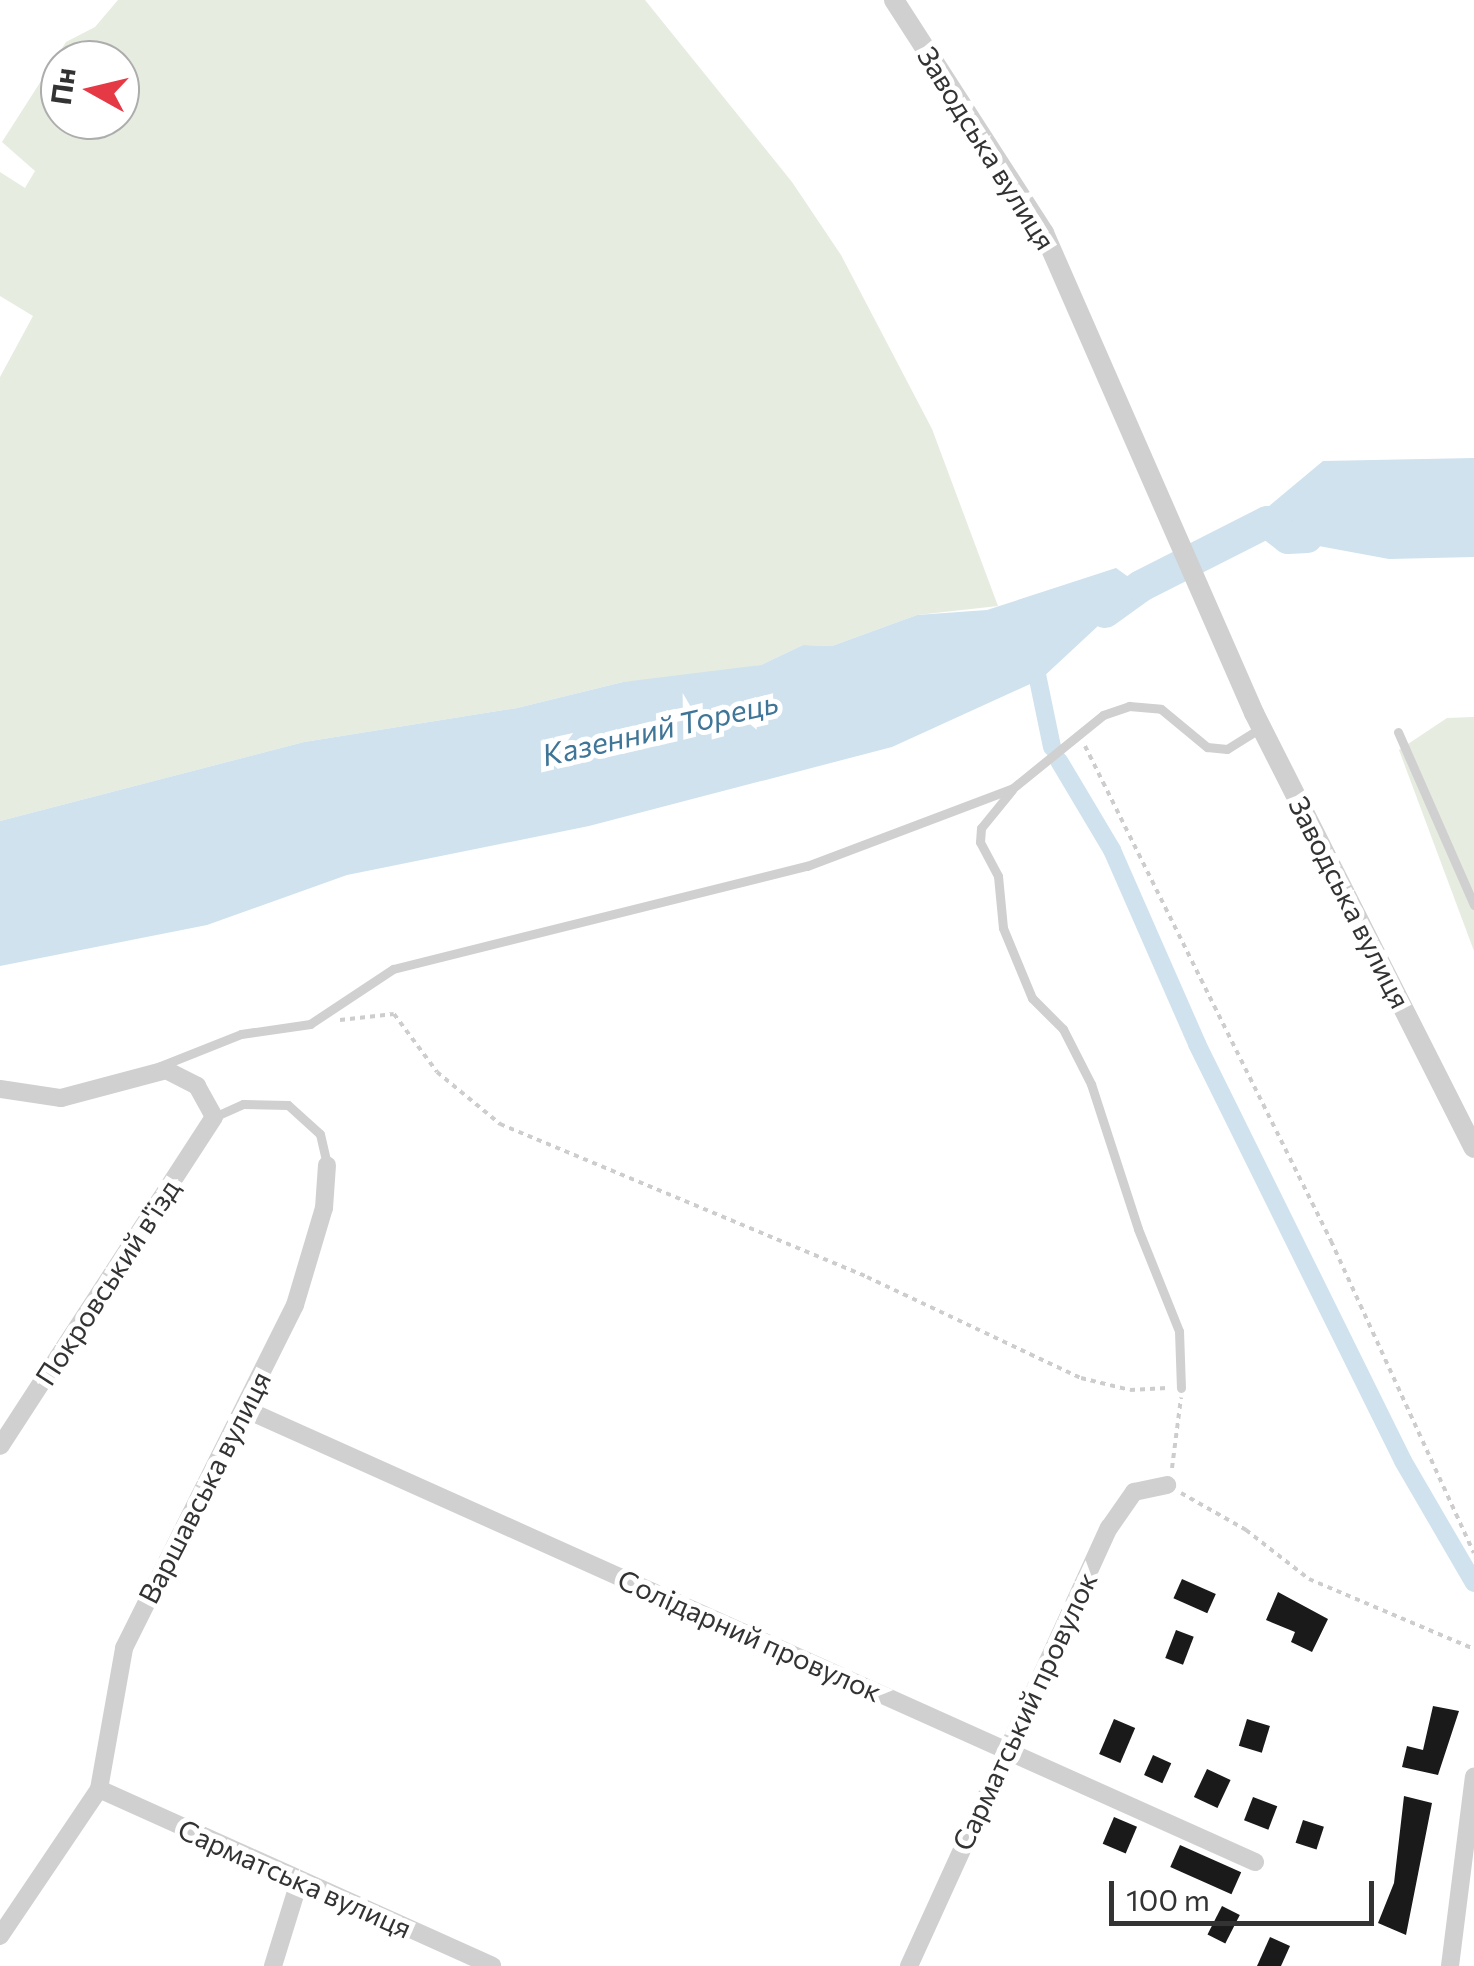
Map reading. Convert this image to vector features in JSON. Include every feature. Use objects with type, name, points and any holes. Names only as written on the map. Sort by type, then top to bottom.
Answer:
[{"type":"street","name":"Заводська вулиця","points":[[894,0],[1044,233],[1262,728],[1474,1148]]},
{"type":"street","points":[[0,1089],[61,1098],[150,1070],[189,1080],[214,1117]]},
{"type":"street","name":"Покровський в'їзд","points":[[0,1446],[214,1117]]},
{"type":"street","name":"Варшавська вулиця","points":[[0,1936],[99,1788],[124,1648],[245,1409],[314,1252],[326,1165]]},
{"type":"street","name":"Солідарний провулок","points":[[245,1409],[1255,1862]]},
{"type":"street","name":"Сарматський провулок","points":[[909,1966],[1108,1528],[1134,1492],[1167,1485]]},
{"type":"street","points":[[1450,1966],[1474,1777]]},
{"type":"street","name":"Сарматська вулиця","points":[[99,1788],[299,1882],[492,1966]]},
{"type":"street","points":[[273,1966],[299,1882]]},
{"type":"lane","points":[[1181,1388],[1180,1331],[1138,1229],[1091,1084],[1063,1030],[1032,998],[1003,928],[998,876],[980,842],[981,828],[1014,788],[1103,715],[1129,706],[1161,709],[1206,747],[1227,749],[1262,728]]},
{"type":"lane","points":[[1398,732],[1474,905]]},
{"type":"lane","points":[[150,1070],[240,1034],[310,1024],[393,969],[807,866],[1014,788]]},
{"type":"lane","name":"Варшавська вулиця","points":[[214,1117],[243,1104],[288,1105],[320,1134],[326,1165]]},
{"type":"path","points":[[1080,736],[1331,1241],[1474,1552]]},
{"type":"path","points":[[310,1024],[394,1014],[437,1072],[500,1124],[867,1277],[1081,1378],[1130,1390],[1181,1388],[1180,1429],[1167,1485],[1246,1530],[1310,1578],[1474,1649]]},
{"type":"shaded area","points":[[118,0],[645,0],[792,182],[841,255],[932,429],[998,606],[917,615],[832,646],[803,645],[761,665],[695,677],[623,682],[517,708],[304,742],[0,821],[0,377],[33,316],[0,296],[0,172],[25,188],[35,171],[2,142],[40,83],[40,140],[140,140],[140,40],[70,40],[95,27]]},
{"type":"shaded area","points":[[1474,717],[1474,951],[1399,750],[1447,718]]},
{"type":"water","points":[[1474,458],[1474,557],[1389,559],[1265,536],[1268,507],[1323,461]]},
{"type":"water","points":[[1116,568],[1141,586],[1041,679],[892,747],[589,826],[347,875],[207,925],[0,966],[0,821],[304,742],[517,708],[623,682],[761,665],[803,645],[832,646],[917,615],[987,610]]},
{"type":"building","points":[[1182,1579],[1216,1594],[1207,1613],[1173,1598]]},
{"type":"building","points":[[1278,1592],[1328,1619],[1312,1652],[1291,1642],[1295,1632],[1266,1620]]},
{"type":"building","points":[[1176,1630],[1194,1637],[1183,1665],[1165,1658]]},
{"type":"building","points":[[1433,1706],[1459,1711],[1438,1775],[1402,1767],[1407,1746],[1423,1750]]},
{"type":"building","points":[[1114,1719],[1135,1728],[1120,1763],[1099,1754]]},
{"type":"building","points":[[1247,1719],[1270,1726],[1262,1753],[1239,1746]]},
{"type":"building","points":[[1153,1755],[1171,1763],[1162,1783],[1144,1775]]},
{"type":"building","points":[[1207,1769],[1231,1780],[1217,1808],[1194,1797]]},
{"type":"building","points":[[1404,1796],[1432,1803],[1406,1935],[1378,1923],[1394,1883]]},
{"type":"building","points":[[1253,1797],[1277,1806],[1268,1830],[1244,1820]]},
{"type":"building","points":[[1114,1817],[1137,1827],[1126,1853],[1103,1844]]},
{"type":"building","points":[[1303,1820],[1324,1827],[1317,1850],[1296,1843]]},
{"type":"building","points":[[1180,1845],[1241,1872],[1231,1894],[1170,1867]]},
{"type":"building","points":[[1222,1906],[1240,1915],[1225,1944],[1207,1935]]},
{"type":"building","points":[[1270,1937],[1290,1946],[1281,1966],[1257,1966]]},
{"type":"waterway","name":"Казенний Торець","points":[[1105,612],[1141,586],[1267,522],[1288,538],[1307,537]]},
{"type":"waterway","points":[[1034,660],[1052,747]]},
{"type":"waterway","points":[[1059,761],[1112,850],[1197,1044],[1403,1461],[1474,1583]]}]
